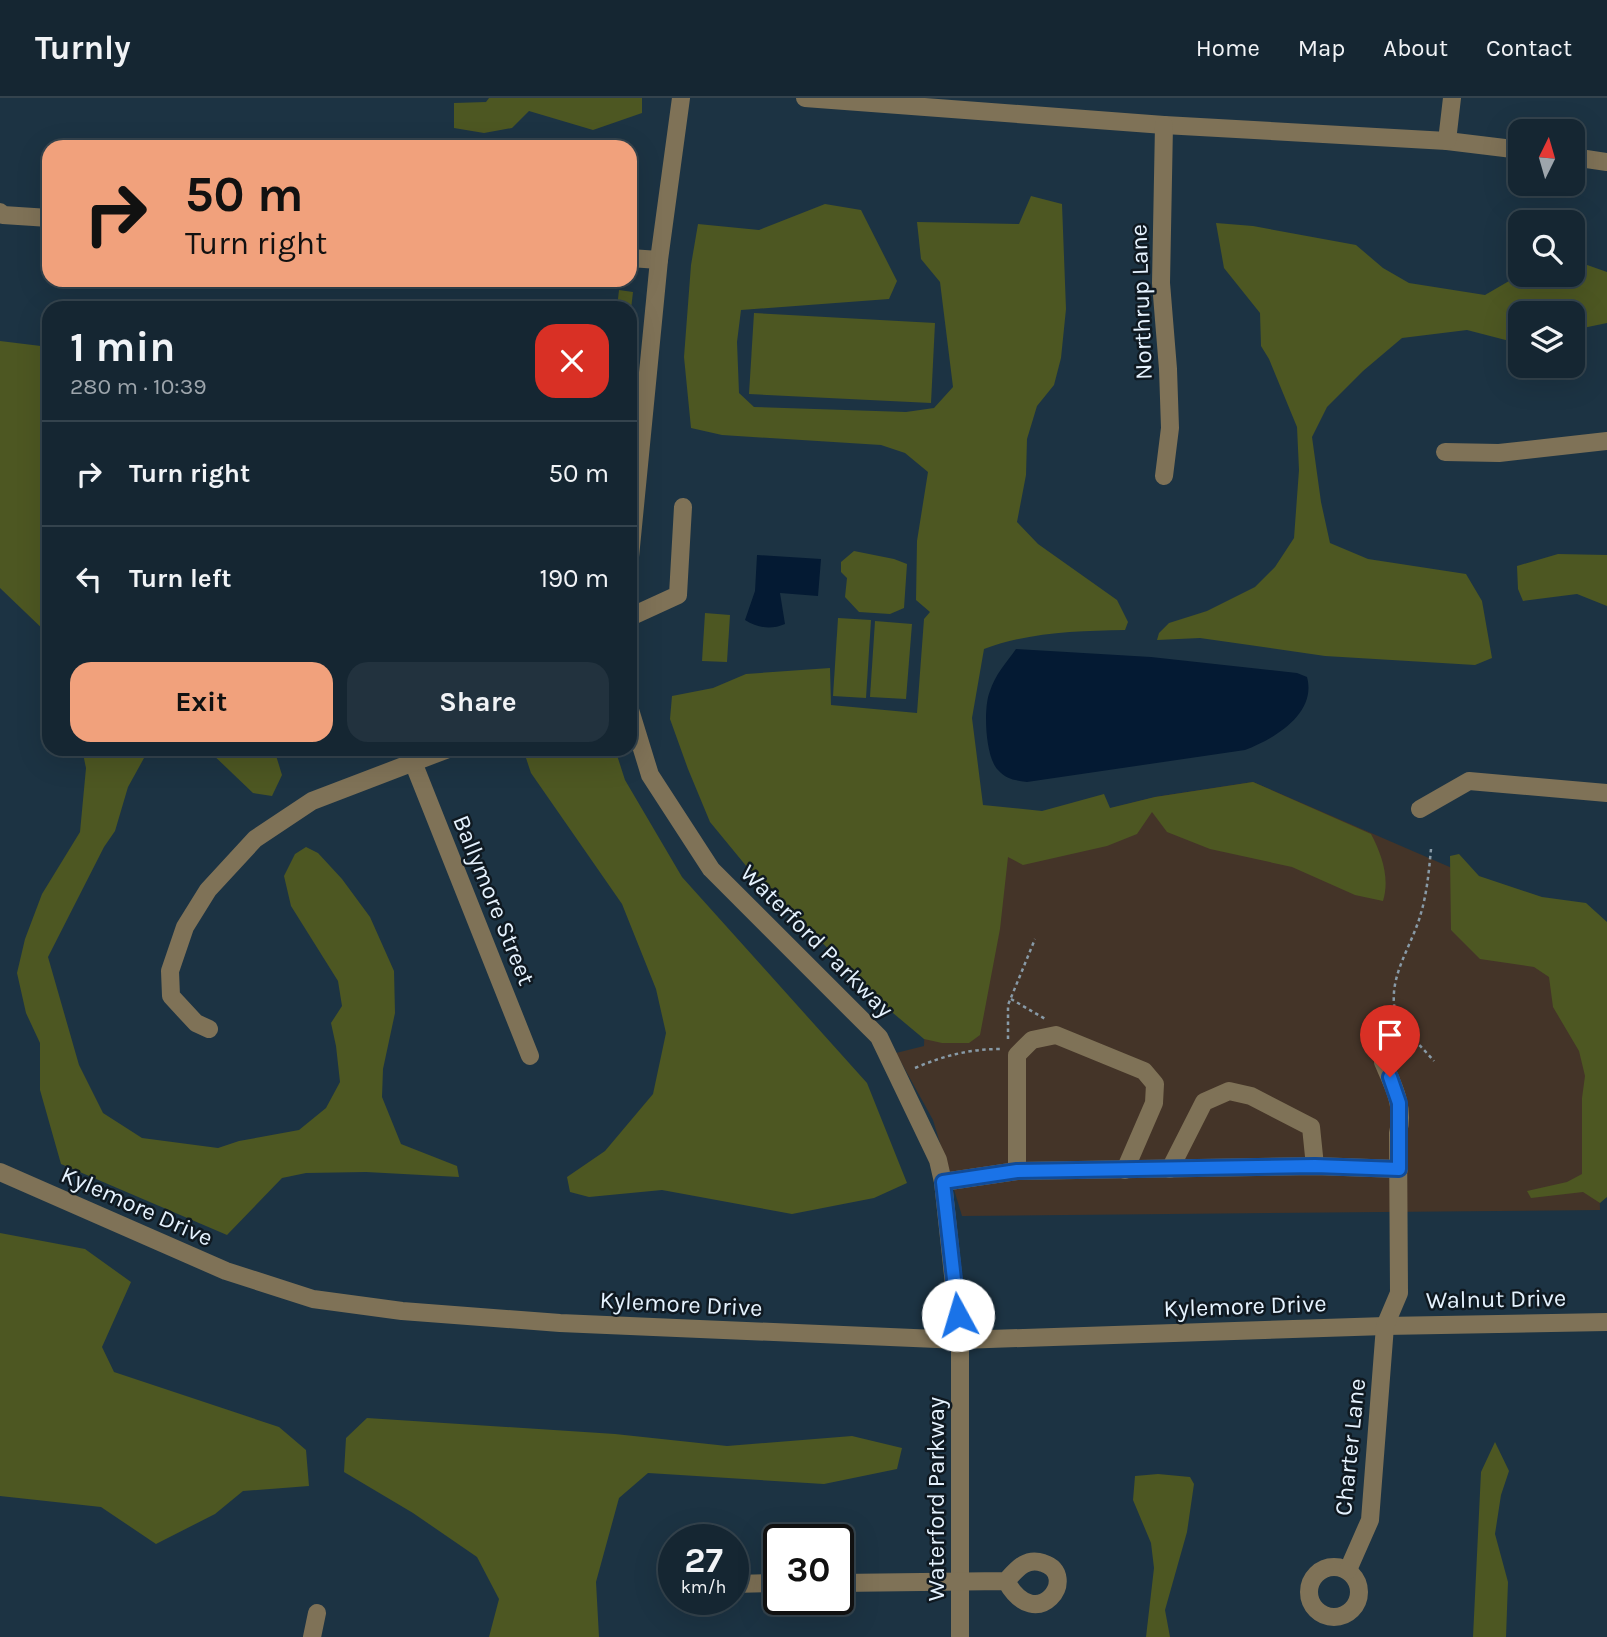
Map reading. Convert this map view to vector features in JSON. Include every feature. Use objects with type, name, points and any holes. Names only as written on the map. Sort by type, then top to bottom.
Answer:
[{"type":"street","points":[[637,485],[659,260],[681,98]]},
{"type":"street","points":[[804,98],[1164,125],[1447,142],[1508,149]]},
{"type":"street","points":[[1447,142],[1452,98]]},
{"type":"street","name":"Northrup Lane","points":[[1164,125],[1161,283],[1170,428],[1164,476]]},
{"type":"street","points":[[1586,159],[1607,162]]},
{"type":"street","points":[[0,212],[3,215],[42,218]]},
{"type":"street","points":[[637,258],[659,260]]},
{"type":"street","points":[[1445,452],[1499,453],[1607,441]]},
{"type":"street","points":[[637,614],[678,595],[683,507]]},
{"type":"street","name":"Waterford Parkway","points":[[637,733],[650,775],[712,869],[878,1037],[939,1160],[961,1340],[960,1637]]},
{"type":"street","points":[[209,1029],[196,1023],[171,996],[170,971],[185,927],[208,890],[256,839],[312,802],[429,756]]},
{"type":"street","name":"Ballymore Street","points":[[413,762],[530,1056]]},
{"type":"street","points":[[1420,809],[1469,781],[1607,793]]},
{"type":"street","points":[[1017,1171],[1017,1055],[1032,1040],[1056,1035],[1144,1071],[1155,1084],[1154,1103],[1125,1170]]},
{"type":"street","name":"Charter Lane","points":[[1348,1570],[1370,1520],[1385,1326],[1399,1293],[1399,1103],[1383,1062]]},
{"type":"street","points":[[1170,1169],[1204,1102],[1229,1091],[1251,1096],[1311,1126],[1315,1166]]},
{"type":"street","points":[[943,1182],[1017,1171],[1315,1166],[1399,1169]]},
{"type":"street","name":"Kylemore Drive","points":[[0,1172],[226,1271],[313,1299],[402,1311],[560,1323],[961,1340],[1385,1326]]},
{"type":"street","name":"Walnut Drive","points":[[1385,1326],[1607,1322]]},
{"type":"street","points":[[854,1583],[1006,1581]]},
{"type":"street","points":[[312,1637],[317,1613]]},
{"type":"path","points":[[1431,849],[1422,911],[1413,940],[1401,962],[1394,991],[1396,1018],[1434,1061]]},
{"type":"path","points":[[915,1068],[942,1056],[978,1049],[1007,1049],[1009,1005],[1035,939]]},
{"type":"path","points":[[1011,999],[1049,1021]]},
{"type":"shaded area","points":[[1253,782],[1452,868],[1451,930],[1570,972],[1602,1051],[1600,1210],[962,1216],[933,1120],[896,1053],[924,1046],[929,855],[1155,797]]},
{"type":"green space","points":[[489,98],[642,98],[642,113],[593,130],[529,111],[512,128],[484,133],[454,128],[454,103],[486,102]]},
{"type":"green space","points":[[1031,196],[1062,204],[1066,309],[1061,358],[1054,385],[1037,406],[1027,439],[1026,475],[1017,522],[1038,544],[1117,600],[1128,622],[1125,630],[1036,636],[984,649],[972,718],[983,805],[1042,811],[1104,794],[1110,808],[1155,797],[1253,782],[1371,834],[1384,867],[1386,884],[1383,901],[1355,895],[1292,867],[1210,849],[1167,832],[1152,812],[1137,834],[1107,846],[1023,865],[1008,857],[1000,929],[980,1035],[969,1043],[942,1043],[924,1039],[887,1008],[747,867],[710,822],[670,719],[672,696],[713,688],[746,674],[830,668],[831,705],[917,713],[924,619],[930,612],[916,600],[917,541],[928,472],[905,453],[881,445],[722,435],[691,428],[684,357],[691,265],[698,224],[759,230],[825,204],[861,210],[897,281],[889,299],[741,310],[737,342],[739,393],[754,407],[906,412],[934,408],[953,387],[940,282],[921,259],[917,222],[1019,224]]},
{"type":"green space","points":[[1216,223],[1253,226],[1356,245],[1383,268],[1409,283],[1485,295],[1508,282],[1508,287],[1585,287],[1585,264],[1607,272],[1607,323],[1585,328],[1585,301],[1508,301],[1508,341],[1467,330],[1402,338],[1363,371],[1327,407],[1312,437],[1330,543],[1368,559],[1466,574],[1482,601],[1492,658],[1475,665],[1325,656],[1200,638],[1157,640],[1159,633],[1169,623],[1207,611],[1255,587],[1275,567],[1294,538],[1299,470],[1297,427],[1261,346],[1260,313],[1224,268]]},
{"type":"green space","points":[[619,290],[633,292],[632,301],[618,301]]},
{"type":"green space","points":[[754,313],[935,323],[931,403],[749,394]]},
{"type":"green space","points":[[0,341],[42,346],[42,628],[0,588]]},
{"type":"green space","points":[[854,551],[907,564],[904,608],[890,614],[859,612],[845,597],[847,578],[841,572],[841,562]]},
{"type":"green space","points":[[1558,554],[1607,555],[1607,606],[1577,594],[1523,601],[1518,589],[1517,566]]},
{"type":"green space","points":[[705,613],[730,615],[727,662],[702,661]]},
{"type":"green space","points":[[838,618],[871,620],[866,698],[833,696]]},
{"type":"green space","points":[[875,621],[912,624],[906,699],[870,697]]},
{"type":"green space","points":[[83,756],[145,756],[128,787],[115,831],[104,847],[48,957],[79,1065],[103,1113],[142,1138],[218,1148],[239,1141],[299,1130],[326,1108],[340,1082],[331,1023],[342,1006],[338,981],[291,906],[284,876],[295,854],[306,847],[318,853],[342,879],[370,917],[394,971],[395,1013],[383,1069],[382,1097],[401,1144],[457,1166],[459,1177],[366,1172],[306,1173],[282,1178],[227,1235],[61,1164],[40,1090],[40,1043],[26,1013],[17,973],[25,939],[42,894],[80,832],[86,768]]},
{"type":"green space","points":[[214,756],[276,756],[282,775],[272,796],[253,793]]},
{"type":"green space","points":[[525,756],[617,756],[625,780],[682,877],[867,1083],[907,1183],[874,1198],[792,1214],[662,1190],[589,1197],[570,1192],[567,1177],[605,1151],[653,1094],[666,1033],[656,989],[622,904],[531,773]]},
{"type":"green space","points":[[1459,854],[1479,876],[1542,897],[1586,903],[1607,922],[1607,1197],[1600,1203],[1583,1192],[1531,1198],[1527,1191],[1567,1182],[1582,1174],[1582,1098],[1585,1076],[1579,1051],[1553,1007],[1549,977],[1534,967],[1480,959],[1451,930],[1450,856]]},
{"type":"green space","points":[[0,1233],[85,1249],[131,1282],[102,1347],[114,1372],[279,1427],[306,1450],[309,1486],[243,1491],[215,1514],[156,1544],[101,1507],[0,1496]]},
{"type":"green space","points":[[367,1418],[615,1434],[727,1446],[852,1436],[902,1448],[897,1469],[824,1484],[648,1473],[619,1498],[596,1582],[599,1637],[489,1637],[499,1599],[477,1557],[413,1513],[344,1472],[346,1438]]},
{"type":"green space","points":[[1495,1442],[1509,1471],[1501,1495],[1495,1534],[1508,1582],[1506,1637],[1473,1637],[1481,1472]]},
{"type":"green space","points":[[1158,1474],[1190,1477],[1194,1484],[1187,1532],[1165,1610],[1170,1637],[1146,1637],[1154,1568],[1151,1543],[1133,1500],[1135,1476]]},
{"type":"water","points":[[757,555],[821,559],[818,596],[780,593],[785,624],[765,627],[745,620],[755,591]]},
{"type":"water","points":[[1016,649],[1151,657],[1297,673],[1307,677],[1308,690],[1306,702],[1291,723],[1280,732],[1245,750],[1027,782],[1008,778],[998,770],[990,754],[986,732],[986,708],[992,685]]},
{"type":"route","points":[[958,1315],[943,1182],[1017,1171],[1315,1166],[1399,1169],[1398,1132],[1401,1122],[1399,1103],[1390,1077]]}]
